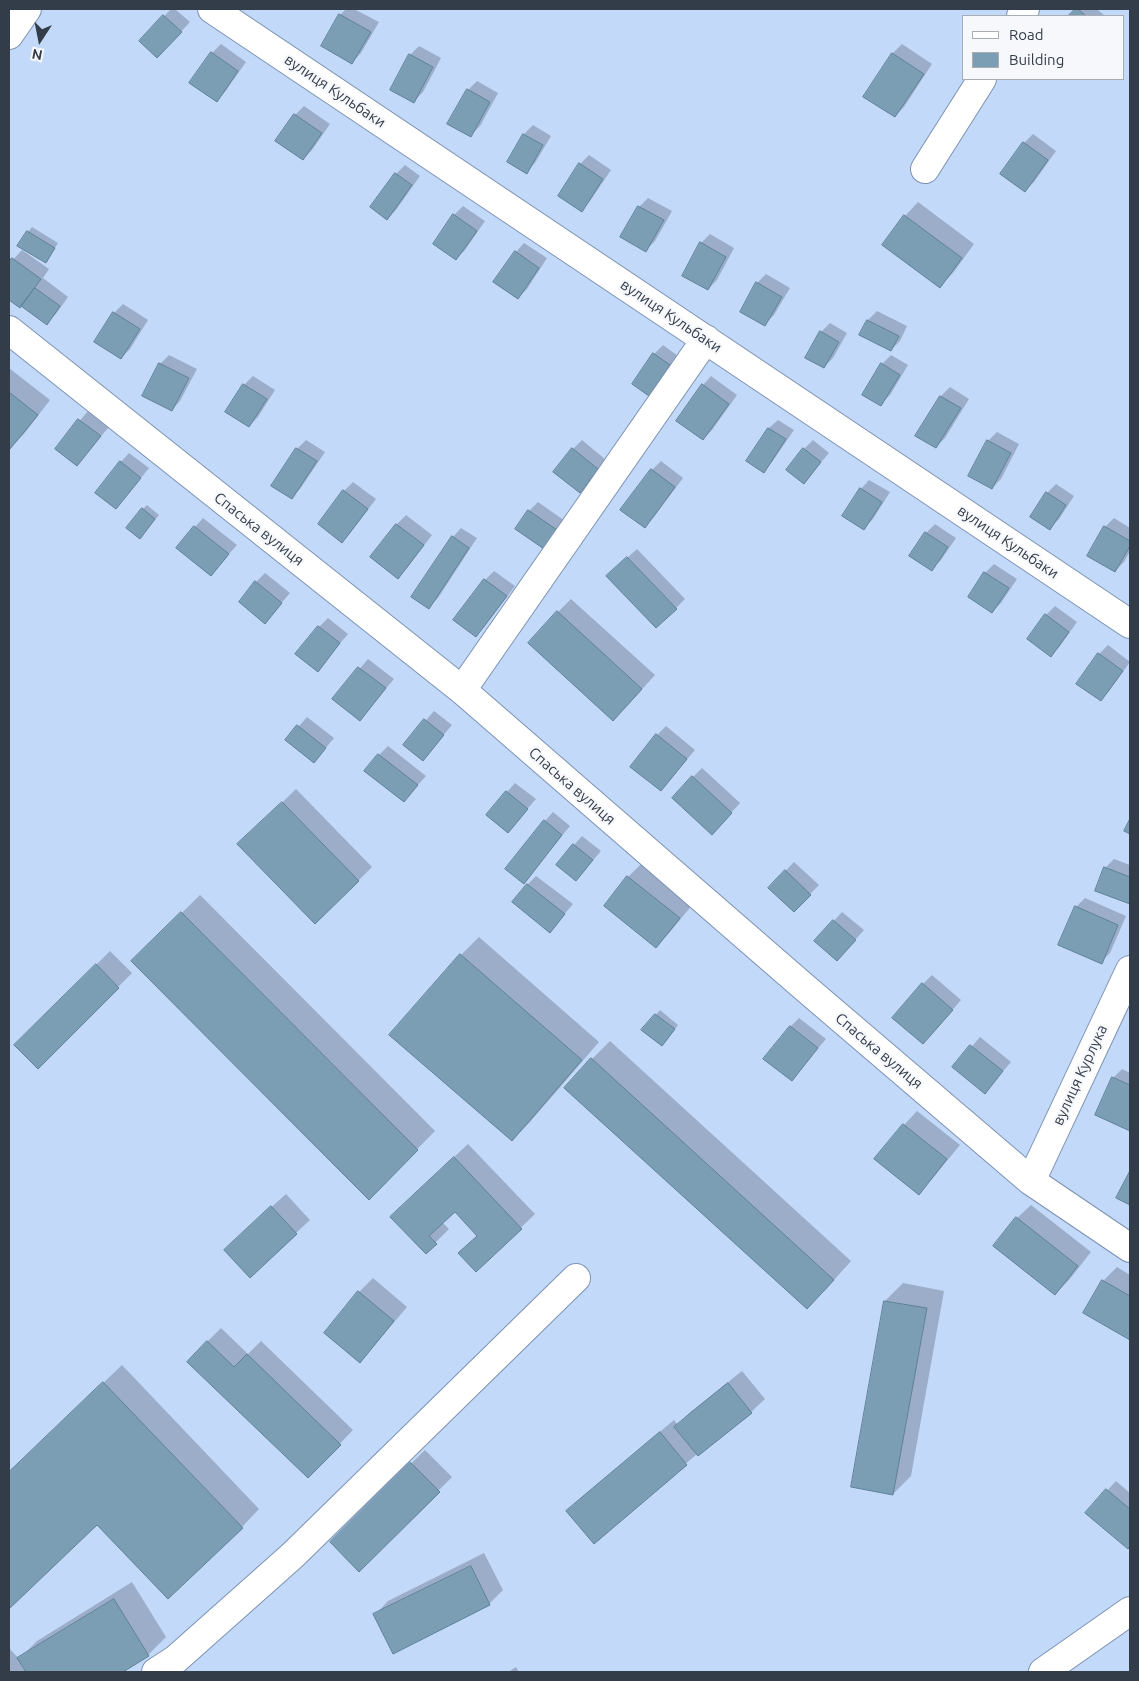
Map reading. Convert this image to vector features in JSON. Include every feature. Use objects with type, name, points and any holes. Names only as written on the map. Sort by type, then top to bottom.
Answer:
[{"type":"street","points":[[9,35],[27,9]]},
{"type":"street","name":"вулиця Кульбаки","points":[[212,9],[1130,624]]},
{"type":"street","points":[[925,169],[981,80]]},
{"type":"street","name":"Спаська вулиця","points":[[9,330],[462,690],[811,994],[1031,1181],[1130,1248]]},
{"type":"street","points":[[462,690],[706,339]]},
{"type":"street","name":"вулиця Курлука","points":[[1031,1181],[1130,970]]},
{"type":"street","points":[[156,1672],[176,1659],[293,1555],[576,1278]]},
{"type":"street","points":[[1043,1672],[1130,1611]]},
{"type":"building","points":[[1075,9],[1078,9],[1085,15],[1069,15]]},
{"type":"building","points":[[339,14],[371,32],[352,64],[321,46]]},
{"type":"building","points":[[163,15],[182,32],[157,58],[139,41]]},
{"type":"building","points":[[211,52],[238,71],[217,102],[189,83]]},
{"type":"building","points":[[892,53],[924,74],[895,117],[863,97]]},
{"type":"building","points":[[409,54],[433,67],[414,103],[390,90]]},
{"type":"building","points":[[467,89],[490,102],[471,137],[447,124]]},
{"type":"building","points":[[294,114],[322,133],[303,160],[275,141]]},
{"type":"building","points":[[523,134],[543,145],[527,174],[507,162]]},
{"type":"building","points":[[1023,142],[1048,160],[1025,192],[1000,174]]},
{"type":"building","points":[[579,163],[603,179],[582,212],[558,196]]},
{"type":"building","points":[[395,173],[412,185],[387,220],[370,207]]},
{"type":"building","points":[[638,206],[664,220],[646,252],[620,237]]},
{"type":"building","points":[[453,214],[477,231],[456,260],[433,244]]},
{"type":"building","points":[[904,215],[962,258],[940,288],[882,245]]},
{"type":"building","points":[[27,231],[55,248],[46,263],[17,246]]},
{"type":"building","points":[[700,242],[726,257],[708,290],[682,276]]},
{"type":"building","points":[[515,251],[539,268],[518,299],[493,282]]},
{"type":"building","points":[[12,258],[41,279],[20,308],[9,300],[9,262]]},
{"type":"building","points":[[756,282],[782,297],[765,326],[740,312]]},
{"type":"building","points":[[35,288],[60,306],[47,325],[21,306]]},
{"type":"building","points":[[113,312],[140,329],[121,359],[94,342]]},
{"type":"building","points":[[867,320],[899,336],[891,351],[859,335]]},
{"type":"building","points":[[820,331],[839,342],[824,368],[805,358]]},
{"type":"building","points":[[653,353],[670,365],[649,396],[632,384]]},
{"type":"building","points":[[159,363],[189,378],[172,411],[142,396]]},
{"type":"building","points":[[881,363],[900,375],[881,406],[862,395]]},
{"type":"building","points":[[243,384],[267,399],[249,427],[225,412]]},
{"type":"building","points":[[702,384],[729,404],[703,440],[676,421]]},
{"type":"building","points":[[9,392],[38,415],[10,449],[9,448]]},
{"type":"building","points":[[940,396],[961,408],[936,448],[915,436]]},
{"type":"building","points":[[78,419],[101,436],[77,466],[55,449]]},
{"type":"building","points":[[768,428],[786,439],[764,473],[746,461]]},
{"type":"building","points":[[987,440],[1011,453],[992,489],[968,476]]},
{"type":"building","points":[[296,448],[317,461],[292,499],[271,486]]},
{"type":"building","points":[[572,448],[598,469],[580,493],[553,472]]},
{"type":"building","points":[[803,448],[821,462],[804,484],[786,470]]},
{"type":"building","points":[[120,461],[141,478],[116,509],[95,493]]},
{"type":"building","points":[[651,469],[675,487],[645,528],[620,510]]},
{"type":"building","points":[[860,488],[882,502],[864,530],[842,516]]},
{"type":"building","points":[[343,490],[368,509],[342,543],[318,524]]},
{"type":"building","points":[[1046,492],[1066,505],[1050,530],[1030,517]]},
{"type":"building","points":[[142,508],[155,519],[140,539],[126,528]]},
{"type":"building","points":[[528,510],[557,530],[544,549],[515,529]]},
{"type":"building","points":[[396,524],[424,545],[398,579],[370,557]]},
{"type":"building","points":[[194,526],[229,554],[211,576],[176,548]]},
{"type":"building","points":[[1104,526],[1130,541],[1130,546],[1115,572],[1087,556]]},
{"type":"building","points":[[925,532],[948,547],[932,571],[909,556]]},
{"type":"building","points":[[452,536],[469,548],[429,609],[411,597]]},
{"type":"building","points":[[627,557],[677,609],[656,628],[606,576]]},
{"type":"building","points":[[984,572],[1009,588],[992,613],[968,597]]},
{"type":"building","points":[[484,579],[507,596],[476,637],[453,620]]},
{"type":"building","points":[[255,581],[282,603],[265,624],[239,602]]},
{"type":"building","points":[[557,611],[642,689],[613,721],[528,643]]},
{"type":"building","points":[[1045,614],[1069,632],[1051,657],[1027,639]]},
{"type":"building","points":[[318,626],[340,643],[318,672],[295,654]]},
{"type":"building","points":[[1098,653],[1123,671],[1101,701],[1076,684]]},
{"type":"building","points":[[358,667],[386,688],[360,721],[332,699]]},
{"type":"building","points":[[424,719],[444,735],[423,761],[403,745]]},
{"type":"building","points":[[297,725],[326,748],[314,763],[285,740]]},
{"type":"building","points":[[656,734],[687,759],[661,791],[630,767]]},
{"type":"building","points":[[378,754],[418,785],[404,802],[364,771]]},
{"type":"building","points":[[692,776],[732,813],[712,835],[672,798]]},
{"type":"building","points":[[506,791],[528,809],[508,833],[486,815]]},
{"type":"building","points":[[282,802],[359,881],[315,924],[237,844]]},
{"type":"building","points":[[1130,819],[1130,834],[1124,831]]},
{"type":"building","points":[[544,820],[562,835],[524,884],[505,869]]},
{"type":"building","points":[[573,844],[593,860],[576,881],[556,865]]},
{"type":"building","points":[[1104,867],[1130,877],[1130,904],[1095,891]]},
{"type":"building","points":[[785,870],[811,895],[794,912],[768,888]]},
{"type":"building","points":[[627,876],[680,918],[656,948],[604,906]]},
{"type":"building","points":[[527,884],[565,914],[550,933],[512,902]]},
{"type":"building","points":[[1075,906],[1118,925],[1102,964],[1058,945]]},
{"type":"building","points":[[181,912],[418,1150],[369,1200],[131,961]]},
{"type":"building","points":[[833,920],[856,940],[837,961],[814,941]]},
{"type":"building","points":[[460,954],[582,1060],[512,1141],[389,1035]]},
{"type":"building","points":[[96,964],[119,988],[38,1069],[14,1045]]},
{"type":"building","points":[[922,983],[953,1010],[923,1044],[892,1018]]},
{"type":"building","points":[[655,1014],[675,1029],[662,1046],[641,1030]]},
{"type":"building","points":[[790,1026],[818,1048],[792,1081],[763,1059]]},
{"type":"building","points":[[970,1045],[1003,1071],[985,1094],[952,1067]]},
{"type":"building","points":[[591,1058],[834,1280],[807,1309],[564,1088]]},
{"type":"building","points":[[1112,1077],[1130,1085],[1130,1131],[1095,1115]]},
{"type":"building","points":[[903,1124],[947,1159],[919,1195],[874,1159]]},
{"type":"building","points":[[454,1157],[522,1229],[476,1272],[458,1253],[477,1236],[455,1212],[429,1236],[437,1244],[426,1254],[390,1217]]},
{"type":"building","points":[[1130,1171],[1130,1205],[1116,1198]]},
{"type":"building","points":[[271,1206],[297,1234],[250,1278],[224,1250]]},
{"type":"building","points":[[1016,1217],[1078,1266],[1055,1295],[993,1246]]},
{"type":"building","points":[[1102,1280],[1130,1296],[1130,1340],[1083,1313]]},
{"type":"building","points":[[358,1291],[394,1321],[360,1363],[324,1333]]},
{"type":"building","points":[[884,1301],[927,1308],[893,1495],[851,1487]]},
{"type":"building","points":[[207,1341],[234,1367],[247,1354],[341,1445],[308,1478],[187,1362]]},
{"type":"building","points":[[103,1382],[243,1528],[168,1599],[97,1525],[9,1609],[9,1472]]},
{"type":"building","points":[[728,1383],[752,1413],[698,1456],[674,1427]]},
{"type":"building","points":[[660,1432],[687,1465],[594,1544],[566,1511]]},
{"type":"building","points":[[410,1462],[440,1492],[359,1572],[330,1542]]},
{"type":"building","points":[[1106,1489],[1130,1509],[1130,1546],[1128,1549],[1085,1513]]},
{"type":"building","points":[[471,1566],[490,1605],[393,1654],[373,1614]]},
{"type":"building","points":[[114,1599],[149,1656],[123,1672],[26,1672],[17,1658]]}]
